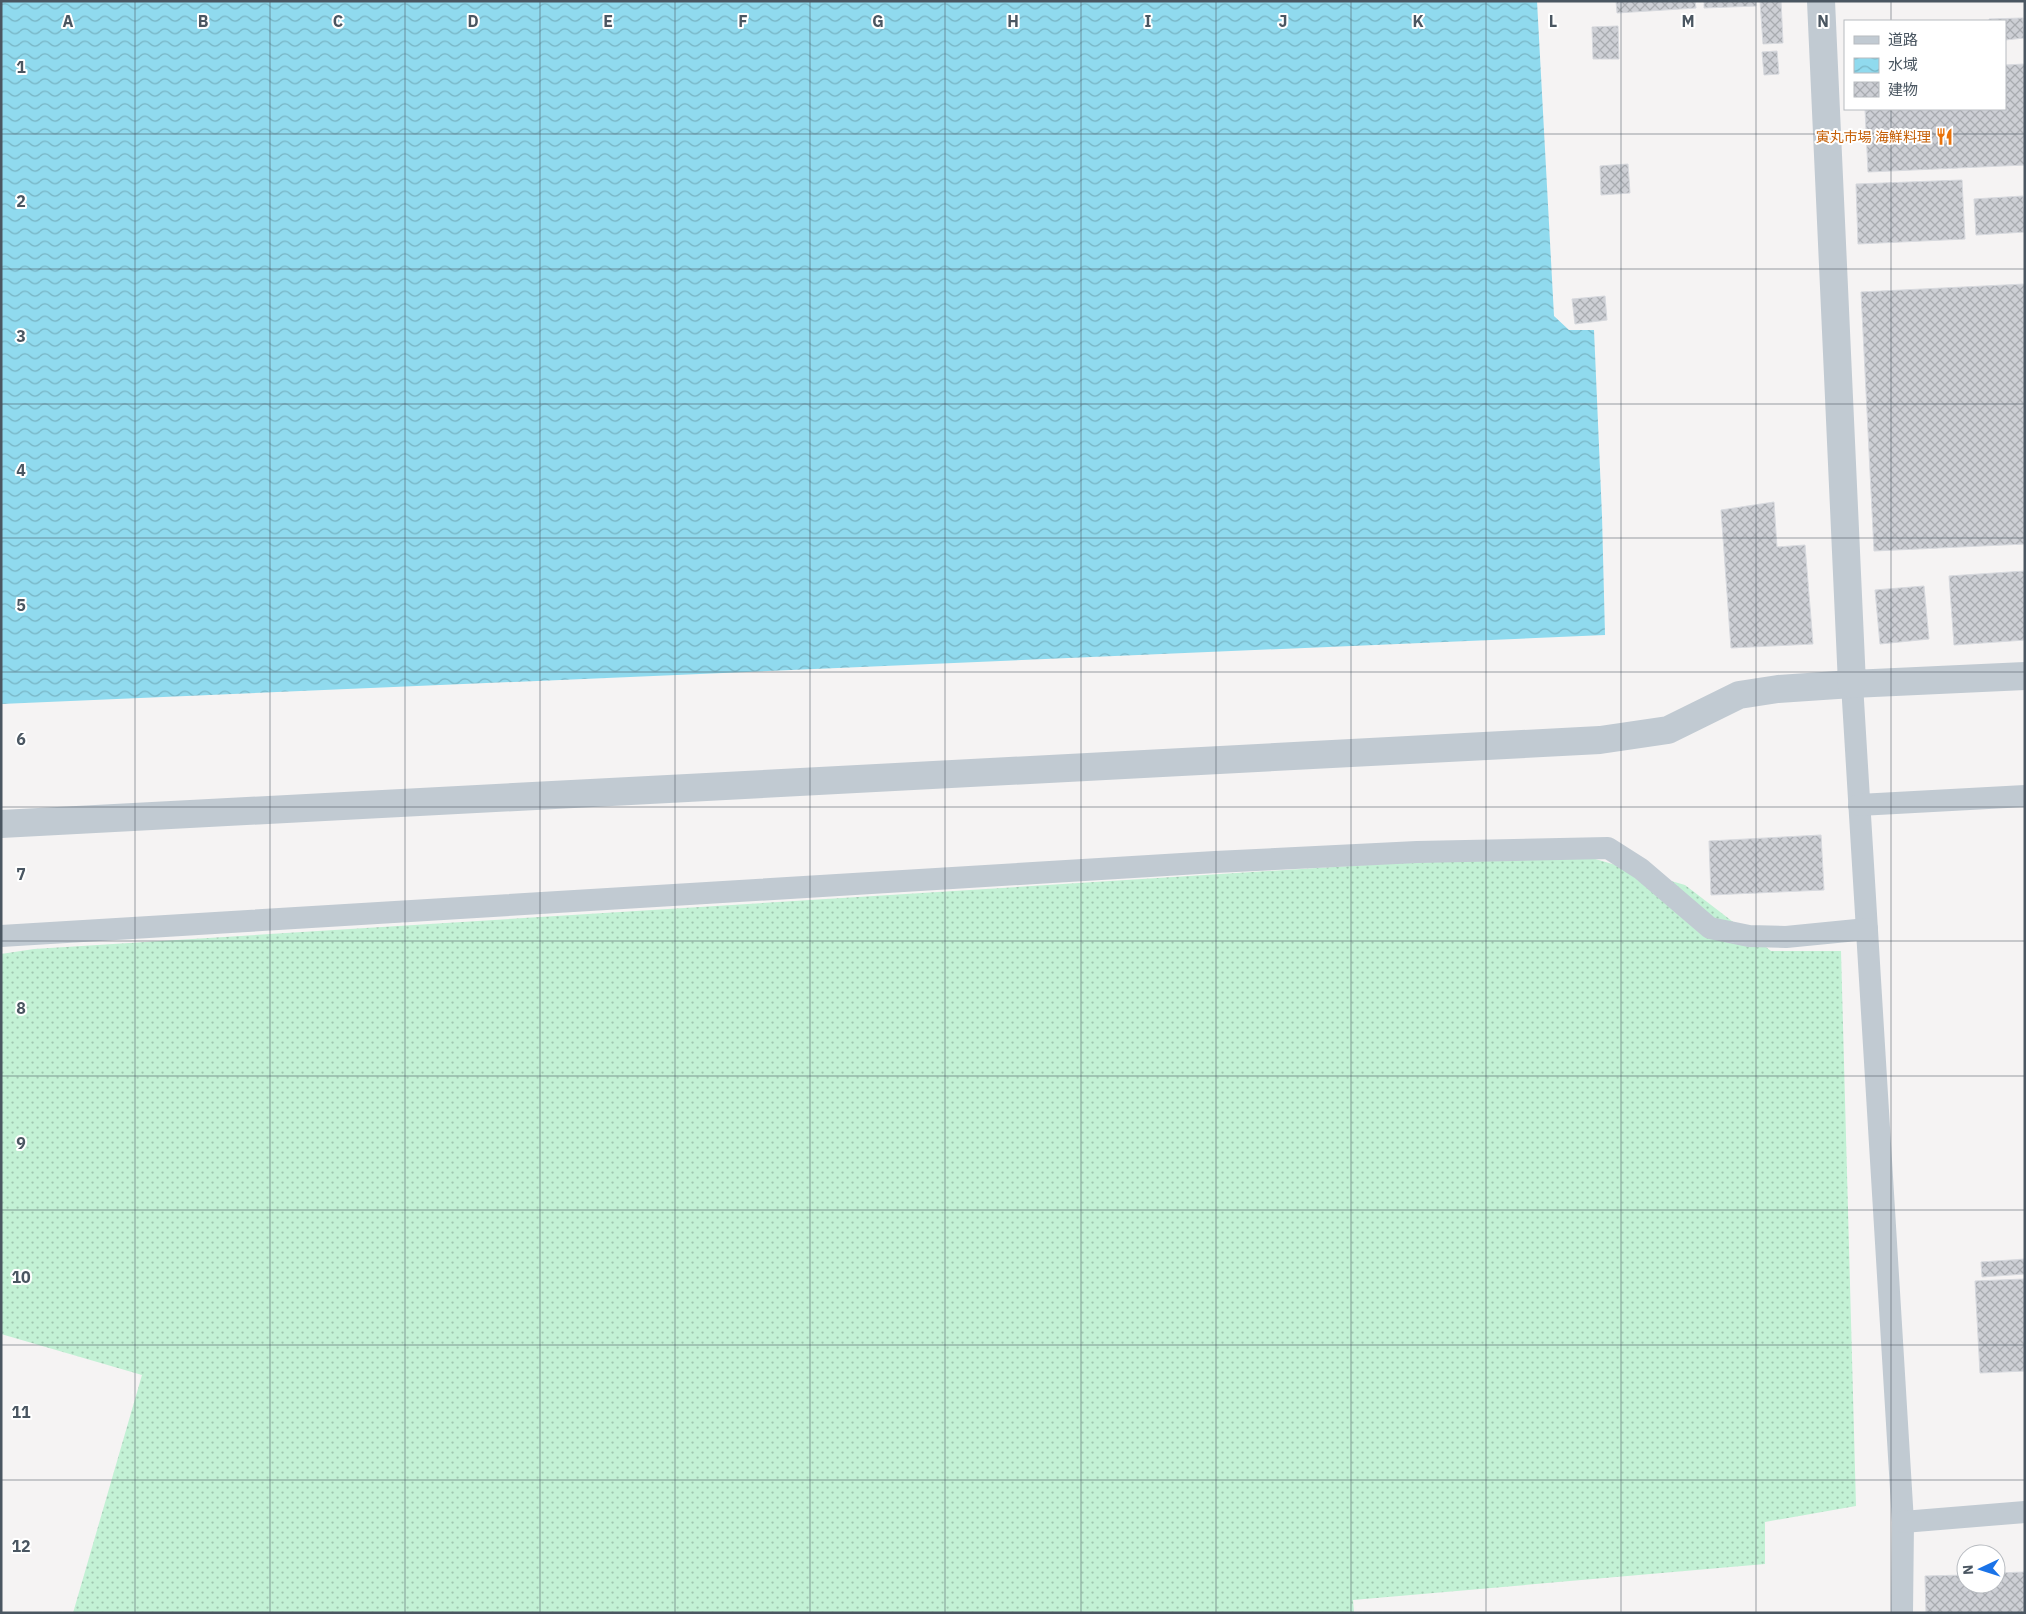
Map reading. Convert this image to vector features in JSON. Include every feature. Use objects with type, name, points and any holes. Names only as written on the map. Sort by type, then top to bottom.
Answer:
[{"type":"street","points":[[1821,1],[1852,684]]},
{"type":"street","points":[[1,824],[1600,740],[1668,730],[1739,695],[1778,689],[2025,676]]},
{"type":"lane","points":[[1852,684],[1903,1522],[1902,1613]]},
{"type":"lane","points":[[1859,805],[2025,796]]},
{"type":"lane","points":[[1,936],[1205,863],[1417,852],[1608,848],[1641,869],[1710,928],[1749,936],[1786,937],[1867,929]]},
{"type":"lane","points":[[1903,1522],[2025,1512]]},
{"type":"green space","points":[[1571,852],[1685,885],[1771,951],[1841,951],[1856,1506],[1765,1522],[1765,1564],[1353,1600],[1354,1613],[73,1613],[142,1375],[1,1334],[1,954],[34,949]]},
{"type":"water","points":[[1,1],[1537,1],[1554,316],[1569,330],[1594,330],[1605,635],[1,704]]},
{"type":"building","points":[[1616,1],[1695,1],[1696,8],[1617,13]]},
{"type":"building","points":[[1704,1],[1756,1],[1756,6],[1704,8]]},
{"type":"building","points":[[1760,1],[1781,1],[1783,43],[1763,44]]},
{"type":"building","points":[[2023,18],[2024,38],[2006,40],[2006,20],[1989,19]]},
{"type":"building","points":[[1618,26],[1619,59],[1593,59],[1592,27]]},
{"type":"building","points":[[1777,51],[1779,74],[1764,75],[1762,52]]},
{"type":"building","name":"寅丸市場 海鮮料理","points":[[2025,64],[2025,165],[1868,172],[1865,110],[2006,110],[2006,65]]},
{"type":"building","points":[[1628,164],[1630,193],[1601,195],[1600,166]]},
{"type":"building","points":[[1962,180],[1965,239],[1858,244],[1856,184]]},
{"type":"building","points":[[2023,196],[2025,232],[1976,235],[1974,199]]},
{"type":"building","points":[[2025,284],[2025,544],[1874,551],[1861,292]]},
{"type":"building","points":[[1605,296],[1607,320],[1575,324],[1572,299]]},
{"type":"building","points":[[1774,502],[1777,547],[1805,545],[1813,644],[1731,648],[1721,510]]},
{"type":"building","points":[[2025,571],[2025,640],[1954,645],[1949,576]]},
{"type":"building","points":[[1924,586],[1929,639],[1880,644],[1875,590]]},
{"type":"building","points":[[1821,835],[1824,890],[1711,895],[1709,841]]},
{"type":"building","points":[[2025,1259],[2025,1274],[1982,1277],[1981,1262]]},
{"type":"building","points":[[2025,1279],[2025,1371],[1980,1373],[1975,1281]]},
{"type":"building","points":[[2025,1572],[2025,1613],[1926,1613],[1925,1576],[1956,1575],[1956,1594],[2006,1594],[2006,1573]]},
{"type":"place","name":"寅丸市場 海鮮料理","points":[[1945,137]]}]
